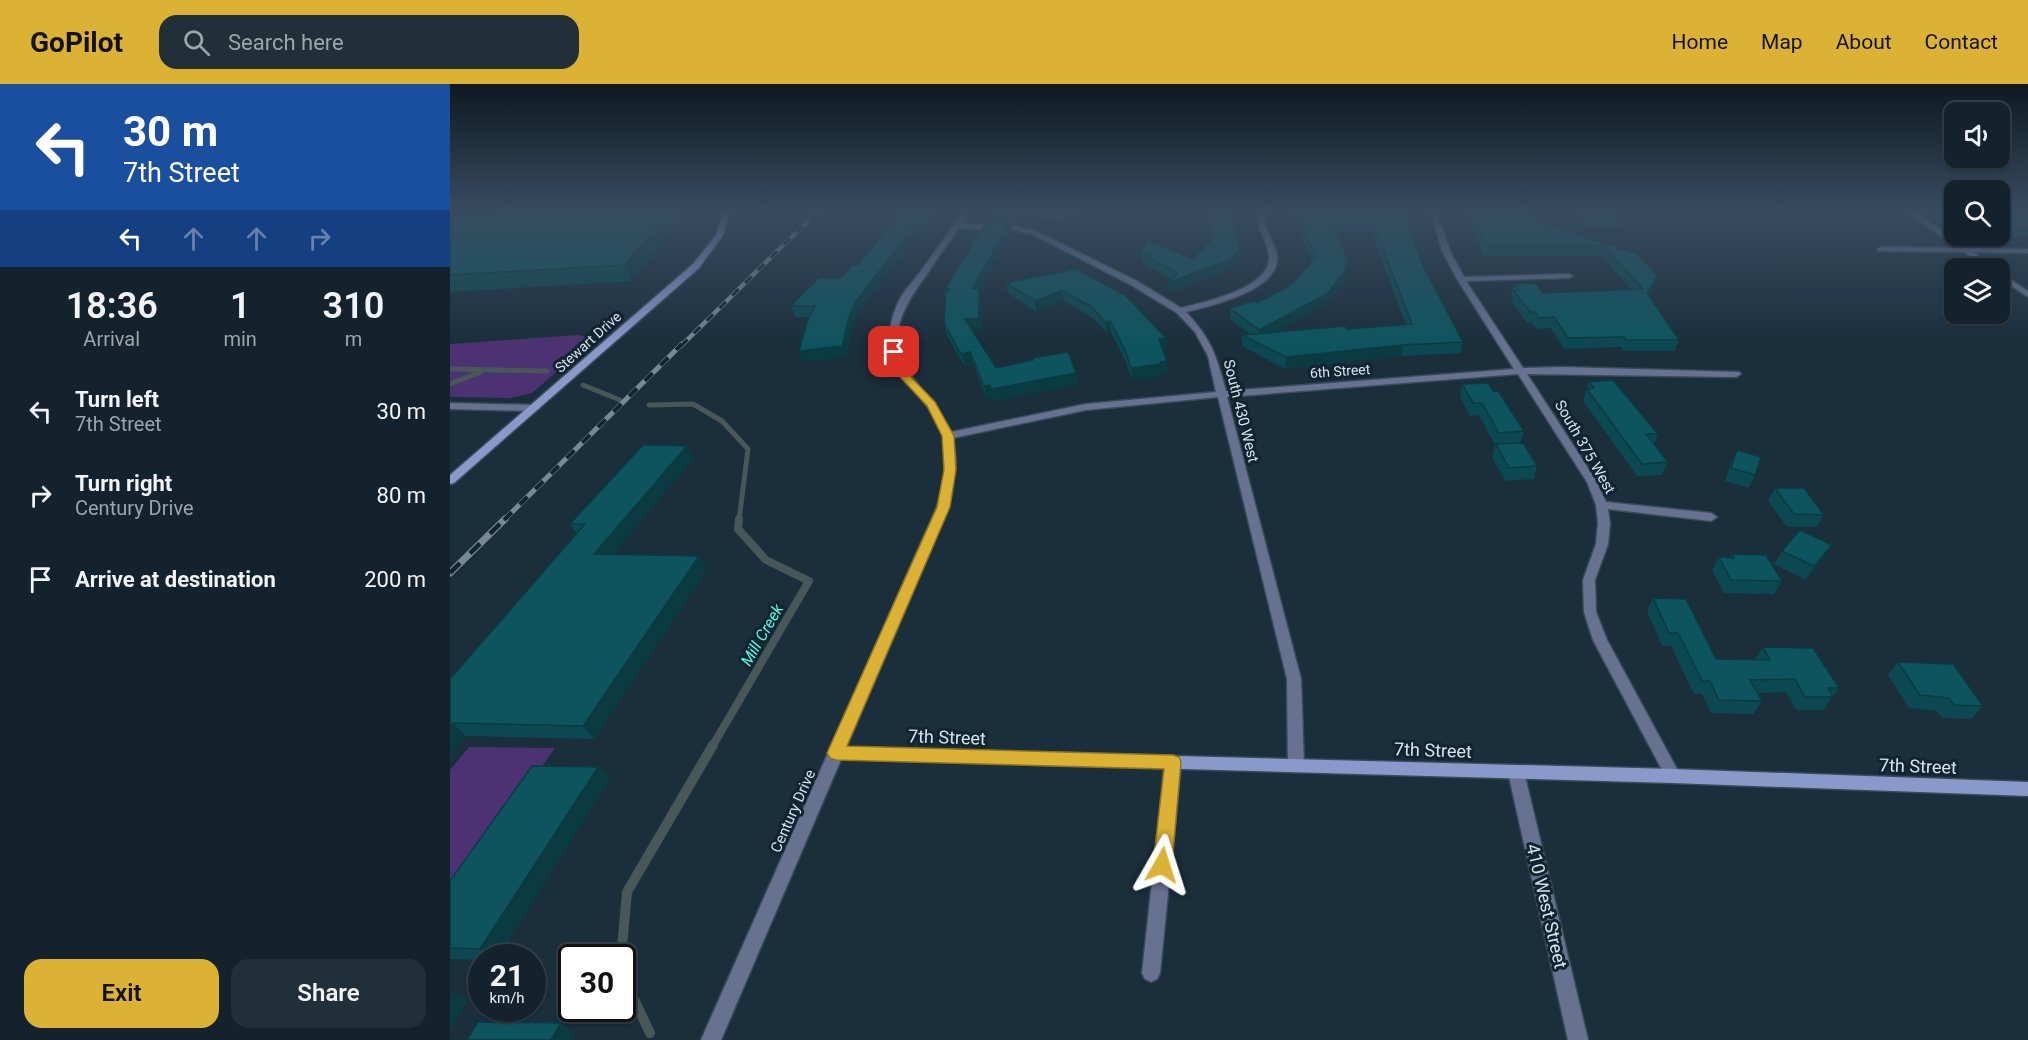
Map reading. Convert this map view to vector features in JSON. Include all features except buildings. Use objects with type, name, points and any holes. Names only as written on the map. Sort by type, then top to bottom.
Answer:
[{"type":"street","name":"Stewart Drive","points":[[450,481],[696,266],[704,256]]},
{"type":"street","name":"Century Drive","points":[[711,1040],[943,507],[950,470],[948,436],[931,405],[907,378],[894,352],[895,324],[902,303],[936,256]]},
{"type":"street","name":"South 430 West","points":[[1080,256],[1180,310],[1199,332],[1212,356],[1294,680],[1296,766]]},
{"type":"street","points":[[1180,310],[1225,299],[1262,280],[1272,268],[1273,256]]},
{"type":"street","name":"South 375 West","points":[[1448,256],[1461,279],[1592,482],[1602,505],[1604,523],[1602,544],[1589,580],[1590,612],[1600,639],[1673,776]]},
{"type":"street","points":[[1461,279],[1569,276]]},
{"type":"street","points":[[2010,282],[2028,295]]},
{"type":"street","name":"6th Street","points":[[948,436],[1086,407],[1221,394],[1522,371],[1736,374]]},
{"type":"street","points":[[450,406],[535,408]]},
{"type":"street","points":[[1602,505],[1711,517]]},
{"type":"street","name":"7th Street","points":[[836,753],[1673,776],[2028,789]]},
{"type":"street","points":[[1151,973],[1173,762]]},
{"type":"street","name":"410 West Street","points":[[1516,772],[1578,1040]]},
{"type":"shaded area","points":[[578,335],[588,337],[591,342],[532,393],[511,398],[450,397],[450,344]]},
{"type":"shaded area","points":[[469,747],[555,748],[450,895],[450,770]]},
{"type":"waterway","name":"Mill Creek","points":[[450,369],[547,371]]},
{"type":"waterway","points":[[450,384],[481,372]]},
{"type":"waterway","name":"Mill Creek","points":[[583,385],[620,400]]},
{"type":"waterway","name":"Mill Creek","points":[[649,405],[693,404],[722,421],[748,449],[739,520]]},
{"type":"waterway","name":"Mill Creek","points":[[712,747],[809,581],[766,560],[738,529],[739,519]]},
{"type":"waterway","name":"Mill Creek","points":[[622,944],[627,892],[713,745]]},
{"type":"waterway","name":"Mill Creek","points":[[636,1004],[650,1033]]},
{"type":"railway","points":[[681,346],[773,256]]},
{"type":"railway","points":[[504,520],[682,344]]},
{"type":"railway","points":[[450,573],[505,519]]},
{"type":"route","points":[[894,352],[907,378],[931,405],[948,436],[950,470],[943,507],[836,753],[1173,762],[1162,865]]}]
